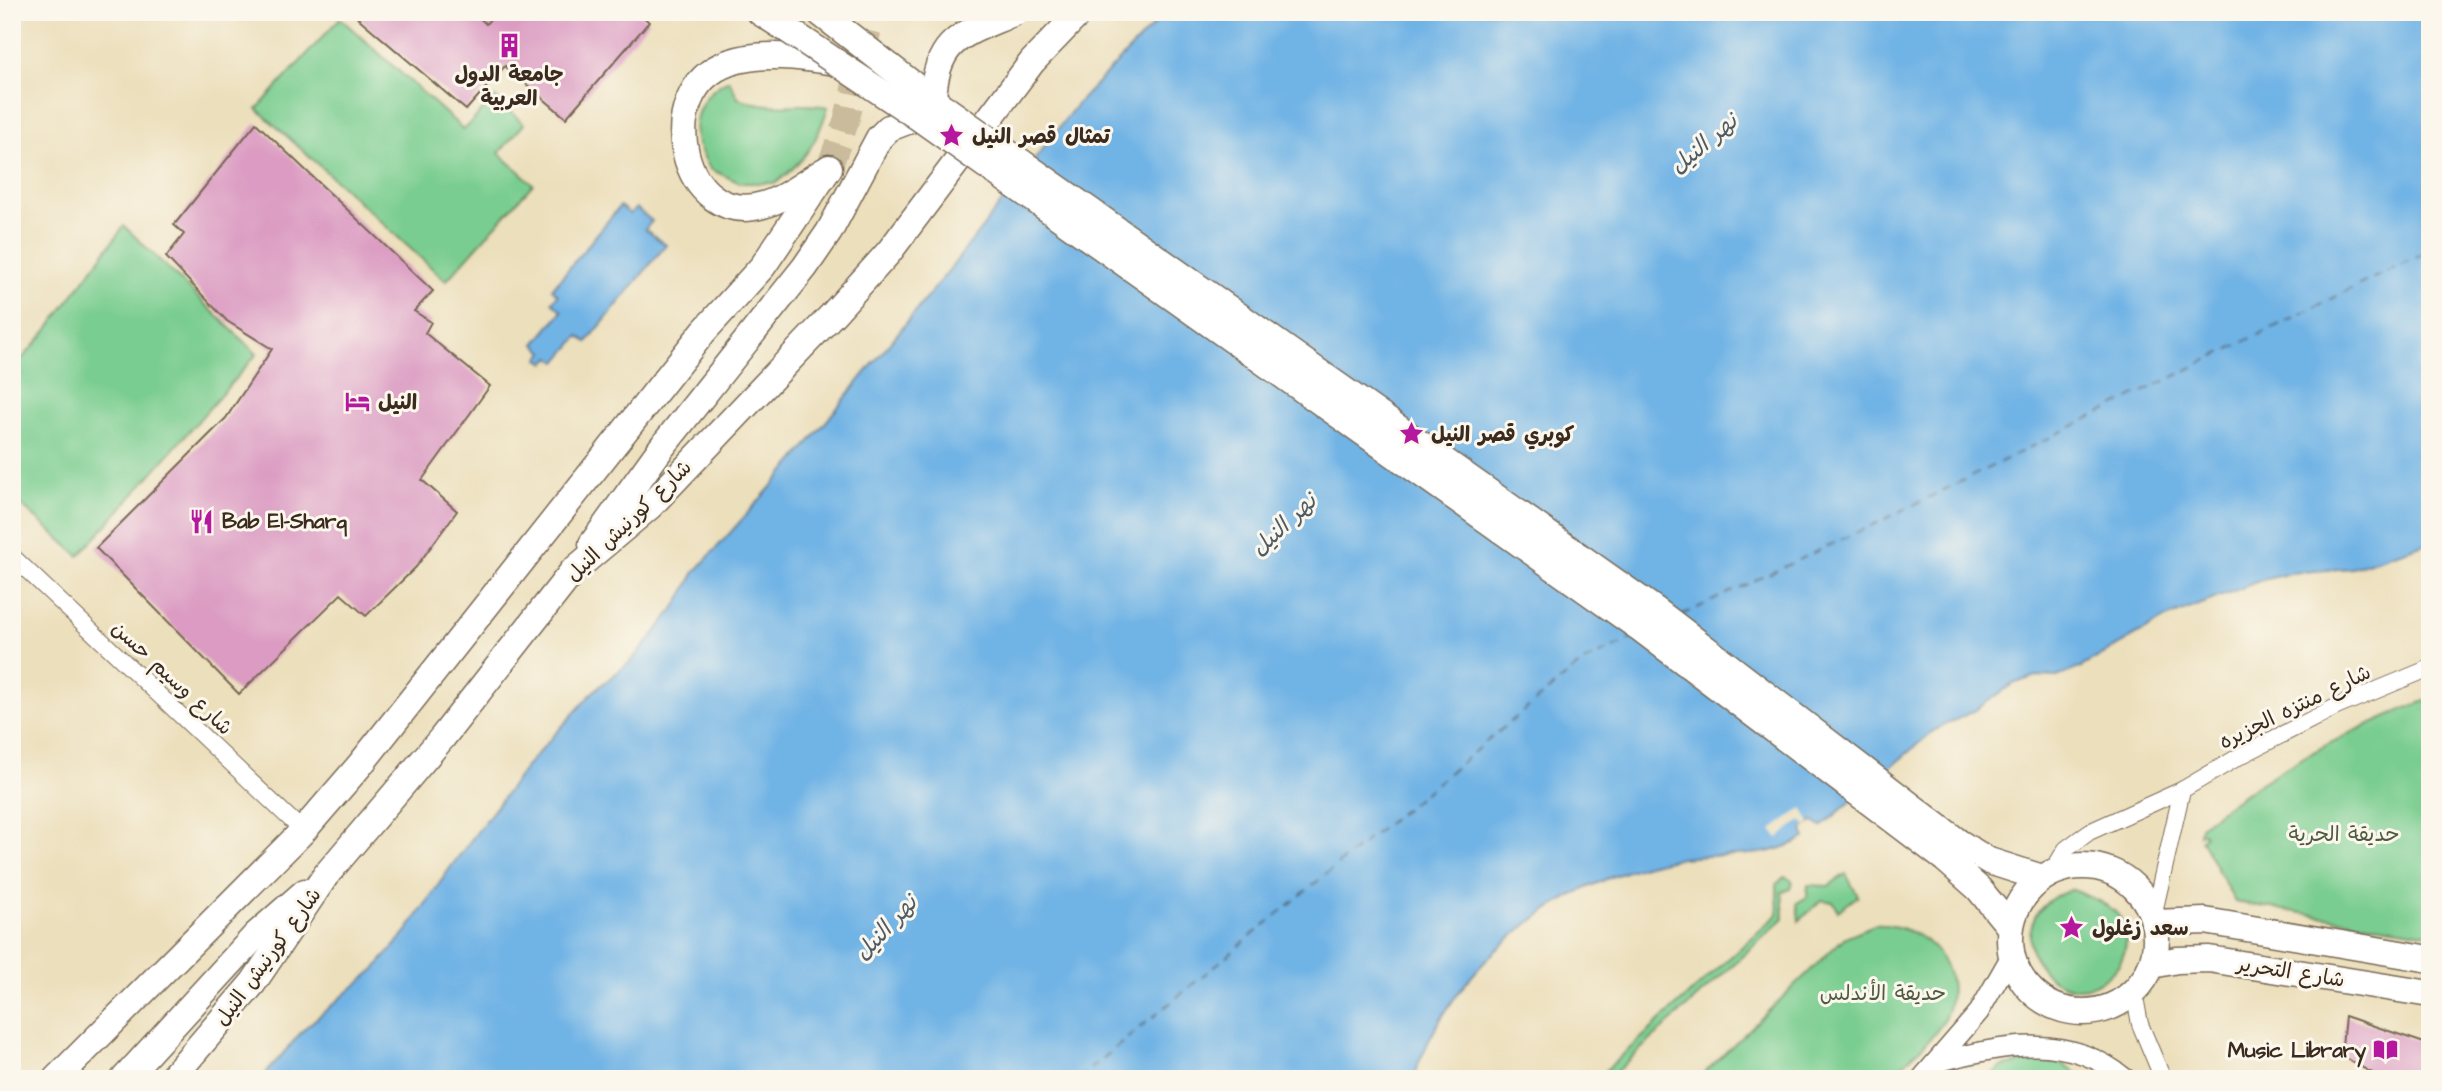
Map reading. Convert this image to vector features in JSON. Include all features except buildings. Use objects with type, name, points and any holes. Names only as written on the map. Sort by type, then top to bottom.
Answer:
[{"type":"main road","points":[[760,12],[835,62],[926,109],[1654,609],[1951,850],[2010,927]]},
{"type":"main road","points":[[819,12],[926,109]]},
{"type":"main road","points":[[573,571],[662,447],[805,267],[829,232],[879,138],[889,128],[926,109],[935,72],[943,54],[960,38],[1015,12]]},
{"type":"main road","name":"شارع كورنيش النيل","points":[[171,1079],[253,983],[326,875],[442,738],[573,571],[650,506],[844,303],[889,252],[1032,62],[1080,12]]},
{"type":"main road","points":[[56,1079],[303,831],[507,580],[704,331],[763,266],[829,169],[764,205],[745,207],[725,204],[705,189],[690,169],[682,145],[683,120],[691,96],[706,77],[727,63],[781,57],[835,62]]},
{"type":"main road","points":[[507,580],[543,608]]},
{"type":"main road","points":[[1951,850],[2047,875]]},
{"type":"main road","points":[[2076,866],[2100,868],[2123,878],[2141,895],[2154,920],[2155,951],[2152,965],[2134,992],[2116,1005],[2095,1011],[2073,1012],[2052,1006],[2034,994],[2020,977],[2011,956],[2010,927],[2016,907],[2027,891],[2047,875],[2076,866]]},
{"type":"main road","points":[[124,1079],[256,935],[283,909],[326,875]]},
{"type":"main road","name":"شارع التحرير","points":[[2154,920],[2206,921],[2430,959]]},
{"type":"main road","name":"شارع التحرير","points":[[2152,965],[2177,960],[2209,959],[2430,995]]},
{"type":"street","name":"شارع وسيم حسن","points":[[12,556],[303,831]]},
{"type":"street","name":"شارع منتزه الجزيره","points":[[2047,875],[2077,838],[2182,790],[2294,727],[2430,668]]},
{"type":"street","points":[[2154,920],[2182,790]]},
{"type":"street","points":[[1921,1079],[1979,1012],[2011,956]]},
{"type":"street","points":[[2134,992],[2140,1024],[2163,1079]]},
{"type":"street","points":[[1937,1062],[1984,1050],[2026,1045],[2067,1048],[2101,1059],[2126,1079]]},
{"type":"green space","points":[[340,18],[464,130],[495,97],[524,124],[499,153],[533,184],[446,281],[257,109]]},
{"type":"green space","points":[[729,80],[738,98],[751,102],[828,107],[809,150],[776,183],[740,183],[710,169],[700,150],[695,129],[702,103],[721,84]]},
{"type":"green space","points":[[124,226],[257,354],[79,556],[12,497],[12,370],[45,333]]},
{"type":"green space","name":"حديقة الحرية","points":[[2430,699],[2430,934],[2235,902],[2201,839],[2205,836],[2203,832],[2199,834],[2200,826],[2281,770],[2369,724]]},
{"type":"green space","points":[[1846,874],[1858,896],[1838,911],[1833,902],[1822,900],[1799,921],[1797,903],[1807,897],[1808,885],[1828,886]]},
{"type":"green space","points":[[1785,876],[1793,882],[1790,889],[1782,892],[1784,918],[1608,1079],[1596,1079],[1778,914],[1777,884]]},
{"type":"green space","points":[[2071,889],[2108,906],[2121,919],[2125,928],[2126,945],[2119,964],[2108,976],[2088,987],[2068,986],[2051,977],[2037,962],[2031,943],[2032,923],[2045,904]]},
{"type":"green space","name":"حديقة الأندلس","points":[[1874,925],[1893,926],[1926,941],[1938,953],[1946,967],[1950,984],[1950,1002],[1938,1029],[1887,1079],[1698,1079],[1845,937]]},
{"type":"green space","points":[[2032,1060],[2062,1064],[2086,1079],[1987,1079],[2001,1067]]},
{"type":"water","name":"نهر النيل","points":[[1166,12],[2430,12],[2430,542],[2352,568],[2290,573],[2259,581],[2166,618],[2079,668],[2057,677],[2036,676],[2013,684],[1974,711],[1933,731],[1821,827],[1812,821],[1803,828],[1805,838],[1788,846],[1755,854],[1670,860],[1628,871],[1587,888],[1548,909],[1513,936],[1481,966],[1453,1001],[1430,1038],[1413,1079],[261,1079],[305,1028],[375,969],[407,931],[450,868],[529,763],[594,691],[629,663],[649,641],[678,603],[695,572],[795,460],[950,269],[1078,103]]},
{"type":"water","points":[[620,206],[630,214],[636,208],[652,221],[645,229],[666,245],[587,342],[579,336],[557,362],[550,357],[545,363],[539,359],[544,352],[535,344],[562,311],[552,302],[558,295],[552,289]]},
{"type":"pier","points":[[1802,808],[1810,823],[1806,826],[1801,820],[1778,838],[1772,830]]},
{"type":"ferry route","points":[[1682,615],[1883,520],[2430,250]]},
{"type":"ferry route","points":[[1078,1079],[1583,662],[1633,638]]},
{"type":"tunnel","points":[[829,168],[846,122],[873,12]]},
{"type":"place","name":"جامعة الدول العربية","points":[[509,45]]},
{"type":"place","name":"تمثال قصر النيل","points":[[952,136]]},
{"type":"place","name":"النيل","points":[[358,402]]},
{"type":"place","name":"كوبري قصر النيل","points":[[1411,434]]},
{"type":"place","name":"Bab El-Sharq","points":[[202,521]]},
{"type":"place","name":"سعد زغلول","points":[[2072,928]]},
{"type":"place","name":"Music Library","points":[[2386,1050]]}]
